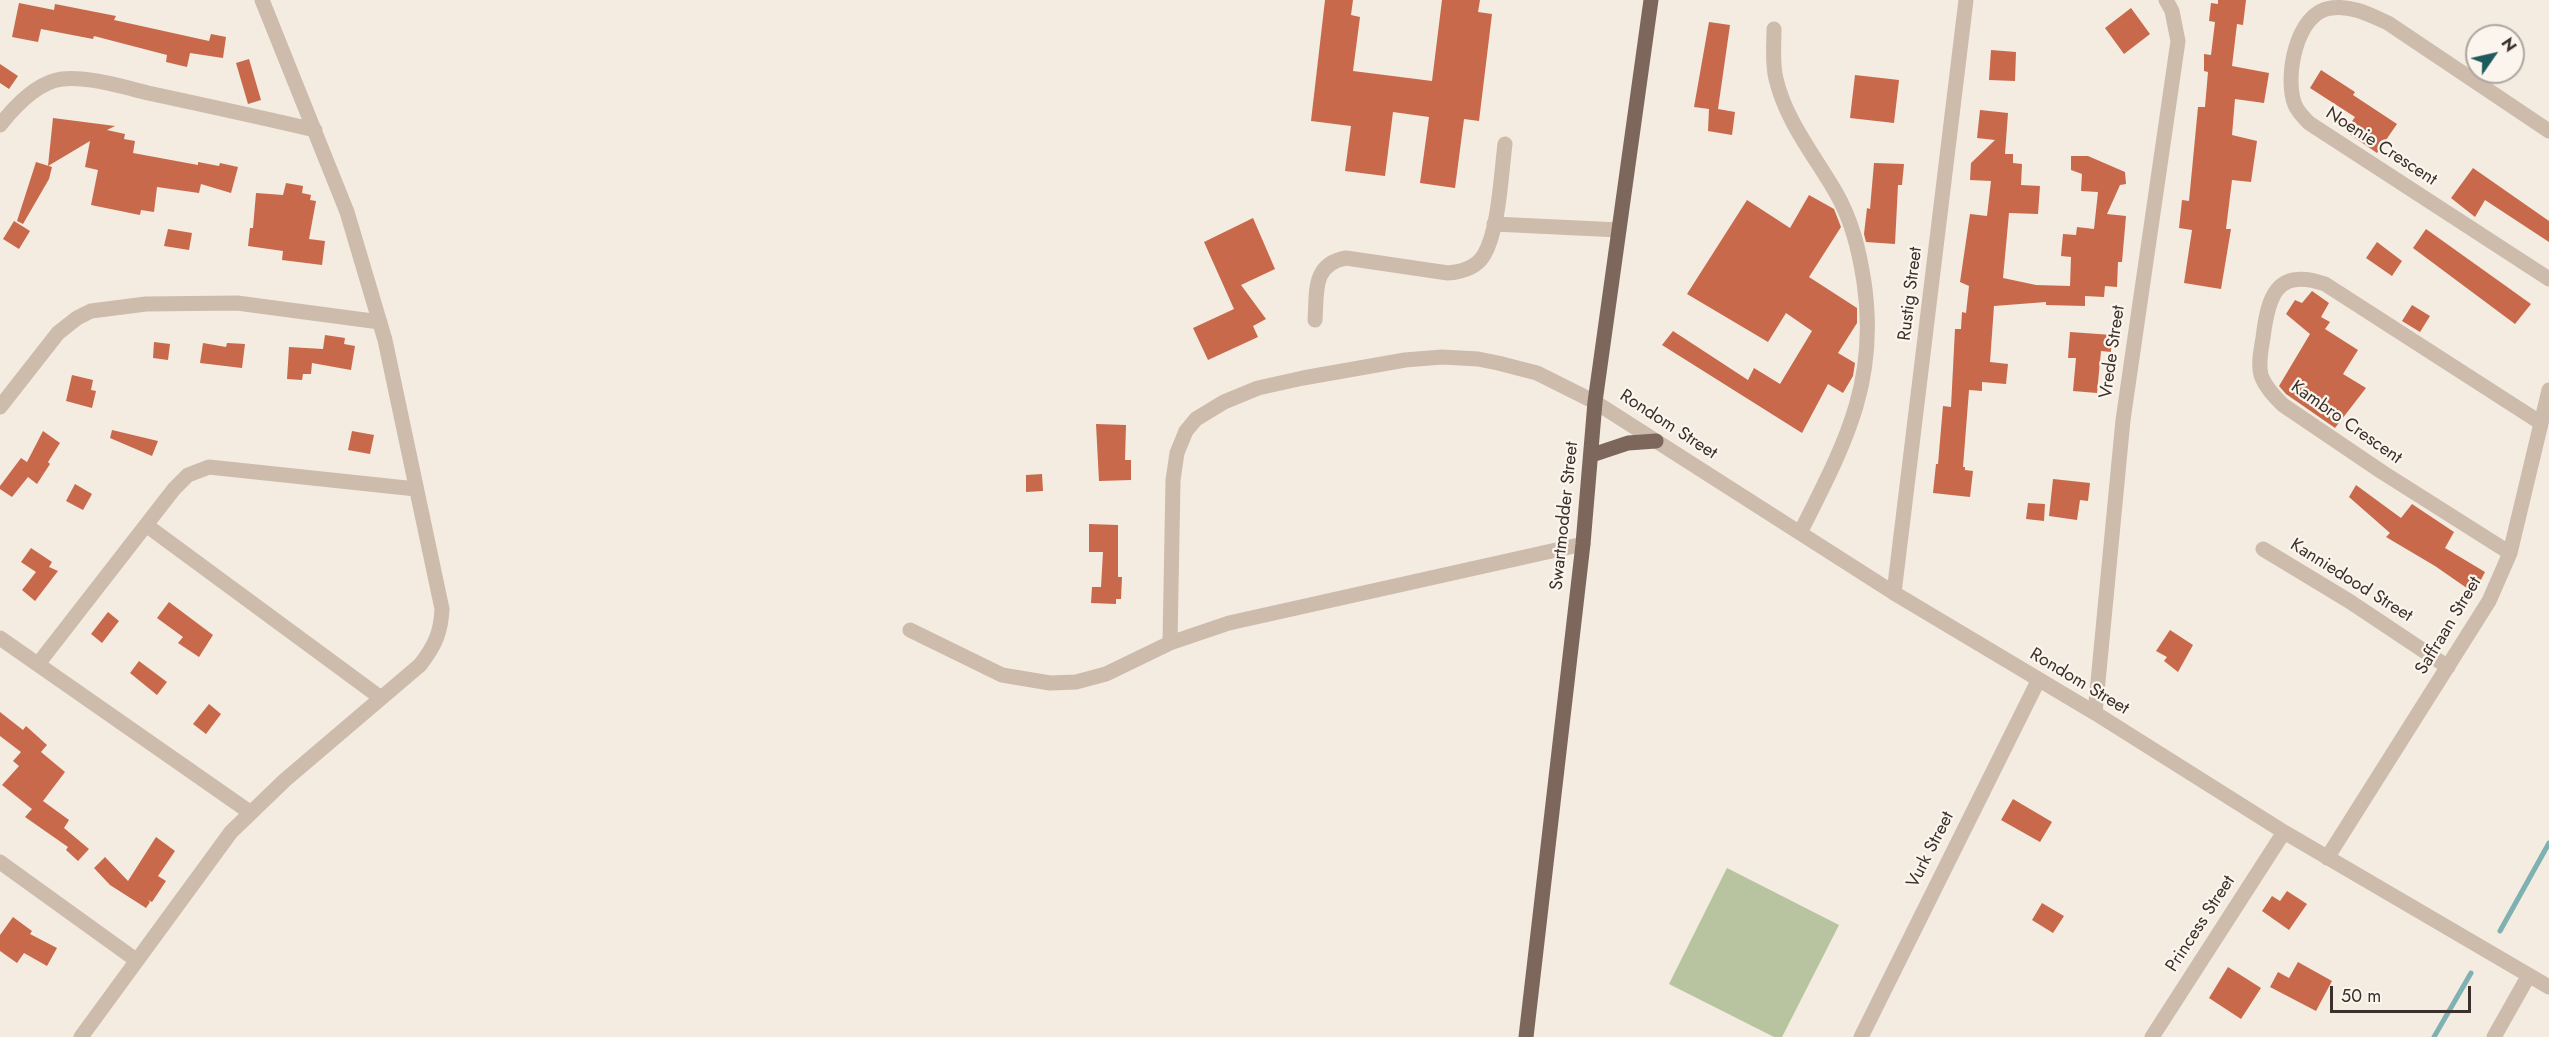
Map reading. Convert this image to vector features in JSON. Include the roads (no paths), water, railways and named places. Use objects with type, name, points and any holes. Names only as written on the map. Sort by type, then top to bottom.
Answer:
[{"type":"main road","name":"Swartmodder Street","points":[[1526,1037],[1583,543],[1595,402],[1651,0]]},
{"type":"main road","points":[[1592,455],[1628,442],[1656,441]]},
{"type":"street","points":[[81,1037],[231,832],[285,780],[420,665],[434,647],[441,628],[442,609],[380,322],[347,212],[262,0]]},
{"type":"street","name":"Rustig Street","points":[[1894,593],[1966,0]]},
{"type":"street","name":"Vrede Street","points":[[2095,713],[2123,420],[2178,41],[2172,11],[2166,0]]},
{"type":"street","name":"Noenie Crescent","points":[[2549,131],[2388,23],[2360,10],[2329,8],[2309,18],[2302,29],[2293,66],[2292,87],[2295,104],[2309,123],[2549,279]]},
{"type":"street","points":[[1774,29],[1775,76],[1783,101],[1836,192],[1855,236],[1868,304],[1869,335],[1860,400],[1825,483],[1800,533]]},
{"type":"street","points":[[0,125],[24,99],[38,88],[51,82],[75,79],[129,88],[315,130]]},
{"type":"street","points":[[1315,320],[1318,280],[1321,272],[1336,260],[1346,258],[1448,273],[1461,272],[1483,257],[1494,224],[1505,144]]},
{"type":"street","points":[[1494,224],[1620,230]]},
{"type":"street","name":"Kambro Crescent","points":[[2510,554],[2382,472],[2283,405],[2274,396],[2262,377],[2259,364],[2267,307],[2273,294],[2282,285],[2292,280],[2303,278],[2325,284],[2541,423]]},
{"type":"street","points":[[0,407],[58,333],[77,318],[98,309],[146,304],[237,303],[380,322]]},
{"type":"street","name":"Rondom Street","points":[[1170,643],[1173,480],[1177,453],[1186,431],[1196,418],[1210,409],[1258,388],[1404,360],[1442,357],[1478,359],[1538,373],[1595,402],[1894,593],[2095,713],[2326,858],[2549,987]]},
{"type":"street","name":"Saffraan Street","points":[[2326,858],[2489,601],[2510,554],[2549,390]]},
{"type":"street","points":[[38,664],[174,489],[188,475],[209,467],[416,489]]},
{"type":"street","points":[[146,525],[381,698]]},
{"type":"street","points":[[910,630],[1002,675],[1050,682],[1076,682],[1106,674],[1170,643],[1229,623],[1583,543]]},
{"type":"street","name":"Kanniedood Street","points":[[2263,549],[2349,601],[2448,667]]},
{"type":"street","points":[[0,638],[250,813]]},
{"type":"street","name":"Vurk Street","points":[[1861,1037],[2038,681]]},
{"type":"street","name":"Princess Street","points":[[2152,1037],[2284,832]]},
{"type":"street","points":[[0,862],[136,960]]},
{"type":"street","points":[[2494,1037],[2529,975]]},
{"type":"waterway","points":[[2500,931],[2549,843]]},
{"type":"waterway","points":[[2434,1037],[2471,973]]}]
